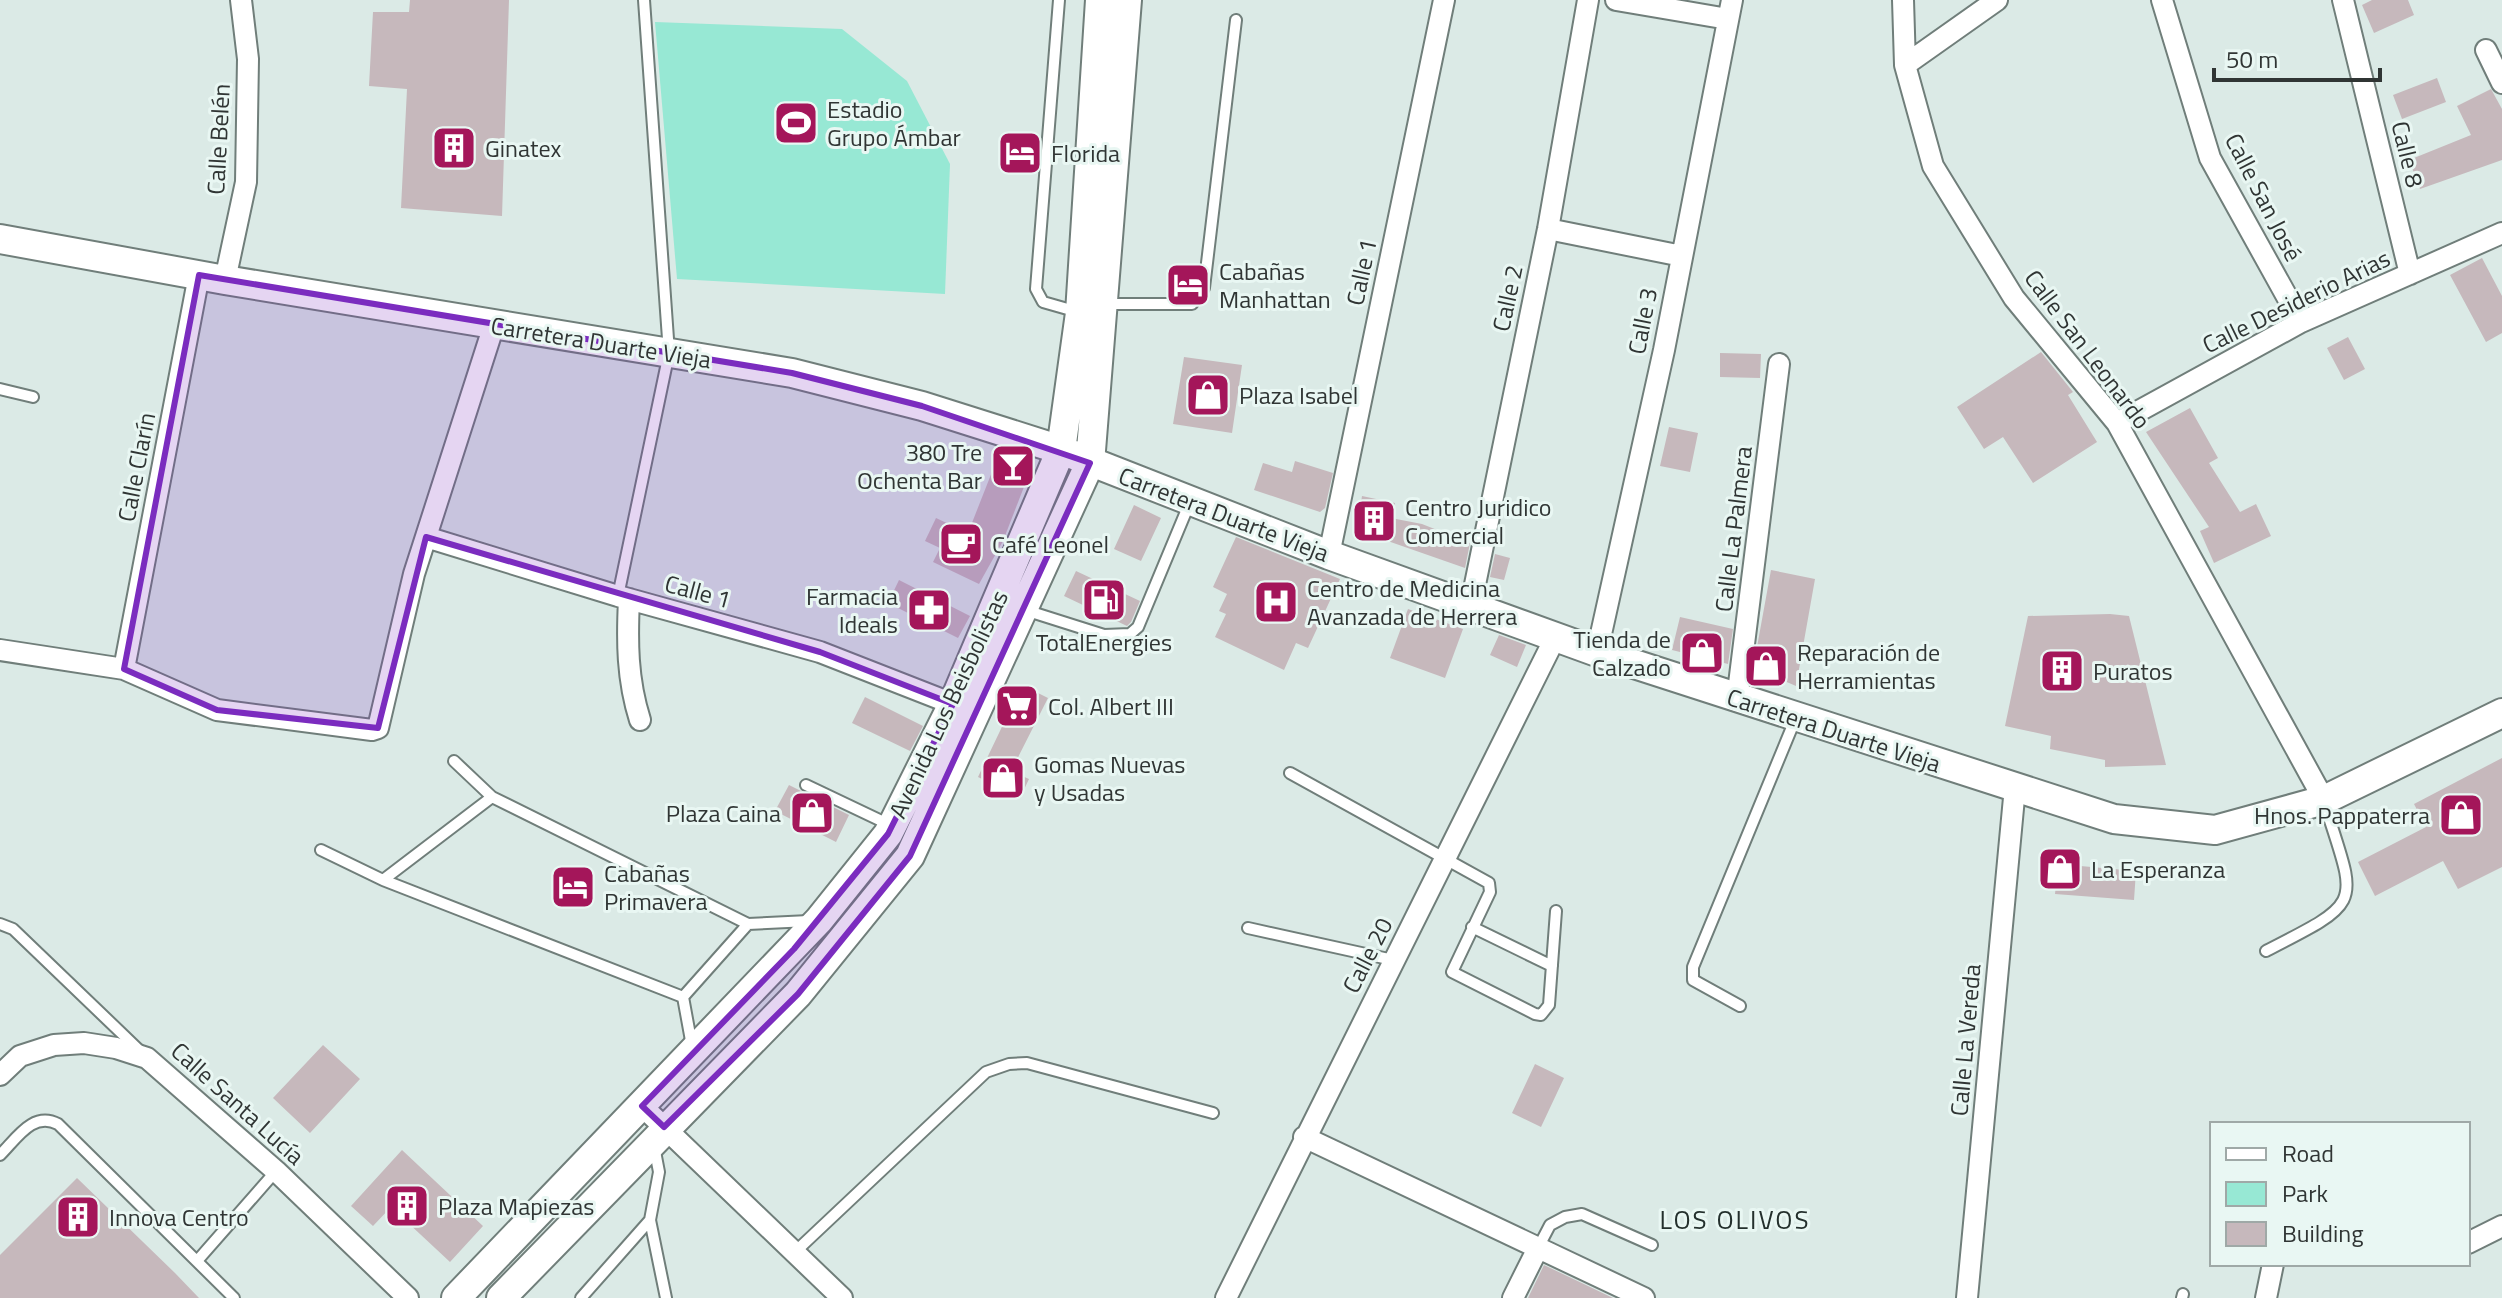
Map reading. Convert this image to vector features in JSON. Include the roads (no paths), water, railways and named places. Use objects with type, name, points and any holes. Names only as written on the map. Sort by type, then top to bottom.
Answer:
[{"type":"main road","name":"Avenida Los Beisbolistas","points":[[501,1298],[798,994],[910,856],[1090,463],[1100,0]]},
{"type":"main road","name":"Avenida Los Beisbolistas","points":[[456,1298],[819,920],[892,826],[953,704],[1061,450],[1091,308],[1127,0]]},
{"type":"main road","name":"Carretera Duarte Vieja","points":[[0,239],[212,278],[806,377],[922,406],[1061,450],[1329,555],[1597,652],[1737,700],[2114,819],[2215,830],[2324,800],[2502,713]]},
{"type":"street","name":"Calle Belén","points":[[212,278],[246,182],[248,59],[241,0]]},
{"type":"street","name":"Calle 1","points":[[1329,555],[1444,0]]},
{"type":"street","name":"Calle 2","points":[[1471,604],[1548,229],[1588,0]]},
{"type":"street","points":[[1616,0],[1730,10]]},
{"type":"street","name":"Calle San Leonardo","points":[[1903,0],[1905,65],[1933,166],[2014,298],[2117,423],[2324,800]]},
{"type":"street","points":[[1905,65],[1997,0]]},
{"type":"street","name":"Calle San José","points":[[2162,0],[2210,158],[2301,322]]},
{"type":"street","name":"Calle 8","points":[[2343,0],[2410,274]]},
{"type":"street","name":"Calle 3","points":[[1597,652],[1682,256],[1730,10]]},
{"type":"street","points":[[2486,50],[2502,83]]},
{"type":"street","points":[[1548,229],[1682,256]]},
{"type":"street","name":"Calle Desiderio Arias","points":[[2117,423],[2301,322],[2502,233]]},
{"type":"street","name":"Calle Clarín","points":[[124,669],[212,278]]},
{"type":"street","points":[[0,650],[124,669],[217,710],[372,730],[378,728],[404,611],[494,325]]},
{"type":"street","name":"Calle La Palmera","points":[[1737,700],[1779,364]]},
{"type":"street","name":"Calle 1","points":[[426,537],[623,598],[820,652],[953,704]]},
{"type":"street","points":[[623,598],[630,689],[640,720]]},
{"type":"street","name":"Calle 20","points":[[1226,1298],[1556,636]]},
{"type":"street","name":"Calle La Vereda","points":[[1967,1298],[2015,787]]},
{"type":"street","name":"Calle Santa Lucía","points":[[0,1075],[20,1056],[54,1045],[84,1043],[116,1048],[147,1058],[276,1171],[408,1298]]},
{"type":"street","points":[[642,1106],[658,1134],[795,1252],[842,1298]]},
{"type":"street","points":[[1304,1137],[1644,1298]]},
{"type":"street","points":[[2470,1242],[2502,1226]]},
{"type":"street","points":[[1513,1298],[1538,1248]]},
{"type":"street","points":[[2266,1298],[2273,1266]]},
{"type":"lane","points":[[623,598],[669,353],[644,0]]},
{"type":"lane","points":[[1059,0],[1036,289],[1043,302],[1091,308],[1192,304],[1204,288],[1236,20]]},
{"type":"lane","points":[[0,389],[33,397]]},
{"type":"lane","points":[[1023,609],[1104,635],[1130,634],[1138,627],[1190,502]]},
{"type":"lane","points":[[1740,1006],[1702,988],[1693,980],[1693,967],[1796,718]]},
{"type":"lane","points":[[454,761],[492,797],[748,924],[819,920]]},
{"type":"lane","points":[[1290,773],[1489,883],[1490,892],[1452,966],[1457,978],[1541,1015],[1549,1005],[1556,911]]},
{"type":"lane","points":[[806,785],[892,826]]},
{"type":"lane","points":[[383,880],[492,797]]},
{"type":"lane","points":[[2266,951],[2332,917],[2346,900],[2348,877],[2324,800]]},
{"type":"lane","points":[[321,850],[383,880],[683,997]]},
{"type":"lane","points":[[0,924],[13,929],[147,1058]]},
{"type":"lane","points":[[683,997],[748,924]]},
{"type":"lane","points":[[1472,927],[1552,966]]},
{"type":"lane","points":[[1248,928],[1393,960]]},
{"type":"lane","points":[[683,997],[694,1052]]},
{"type":"lane","points":[[795,1252],[986,1072],[997,1067],[1027,1063],[1213,1113]]},
{"type":"lane","points":[[0,1155],[34,1121],[49,1119],[58,1124],[234,1298]]},
{"type":"lane","points":[[658,1134],[659,1172],[650,1220],[666,1298]]},
{"type":"lane","points":[[197,1261],[276,1171]]},
{"type":"lane","points":[[1538,1248],[1550,1225],[1574,1214],[1652,1245]]},
{"type":"lane","points":[[581,1298],[650,1220]]},
{"type":"place","name":"Estadio Grupo Ámbar","points":[[796,123]]},
{"type":"place","name":"Ginatex","points":[[454,148]]},
{"type":"place","name":"Florida","points":[[1020,153]]},
{"type":"place","name":"Cabañas Manhattan","points":[[1188,285]]},
{"type":"place","name":"Plaza Isabel","points":[[1208,395]]},
{"type":"place","name":"380 Tre Ochenta Bar","points":[[1013,466]]},
{"type":"place","name":"Centro Juridico Comercial","points":[[1374,521]]},
{"type":"place","name":"Café Leonel","points":[[961,544]]},
{"type":"place","name":"TotalEnergies","points":[[1104,600]]},
{"type":"place","name":"Centro de Medicina Avanzada de Herrera","points":[[1276,602]]},
{"type":"place","name":"Farmacia Ideals","points":[[929,610]]},
{"type":"place","name":"Tienda de Calzado","points":[[1702,653]]},
{"type":"place","name":"Reparación de Herramientas","points":[[1766,666]]},
{"type":"place","name":"Puratos","points":[[2062,671]]},
{"type":"place","name":"Col. Albert III","points":[[1017,706]]},
{"type":"place","name":"Gomas Nuevas y Usadas","points":[[1003,778]]},
{"type":"place","name":"Plaza Caina","points":[[812,813]]},
{"type":"place","name":"Hnos. Pappaterra","points":[[2461,815]]},
{"type":"place","name":"La Esperanza","points":[[2060,869]]},
{"type":"place","name":"Cabañas Primavera","points":[[573,887]]},
{"type":"place","name":"Plaza Mapiezas","points":[[407,1206]]},
{"type":"place","name":"Innova Centro","points":[[78,1217]]},
{"type":"district","name":"LOS OLIVOS","points":[[1735,1219]]}]
